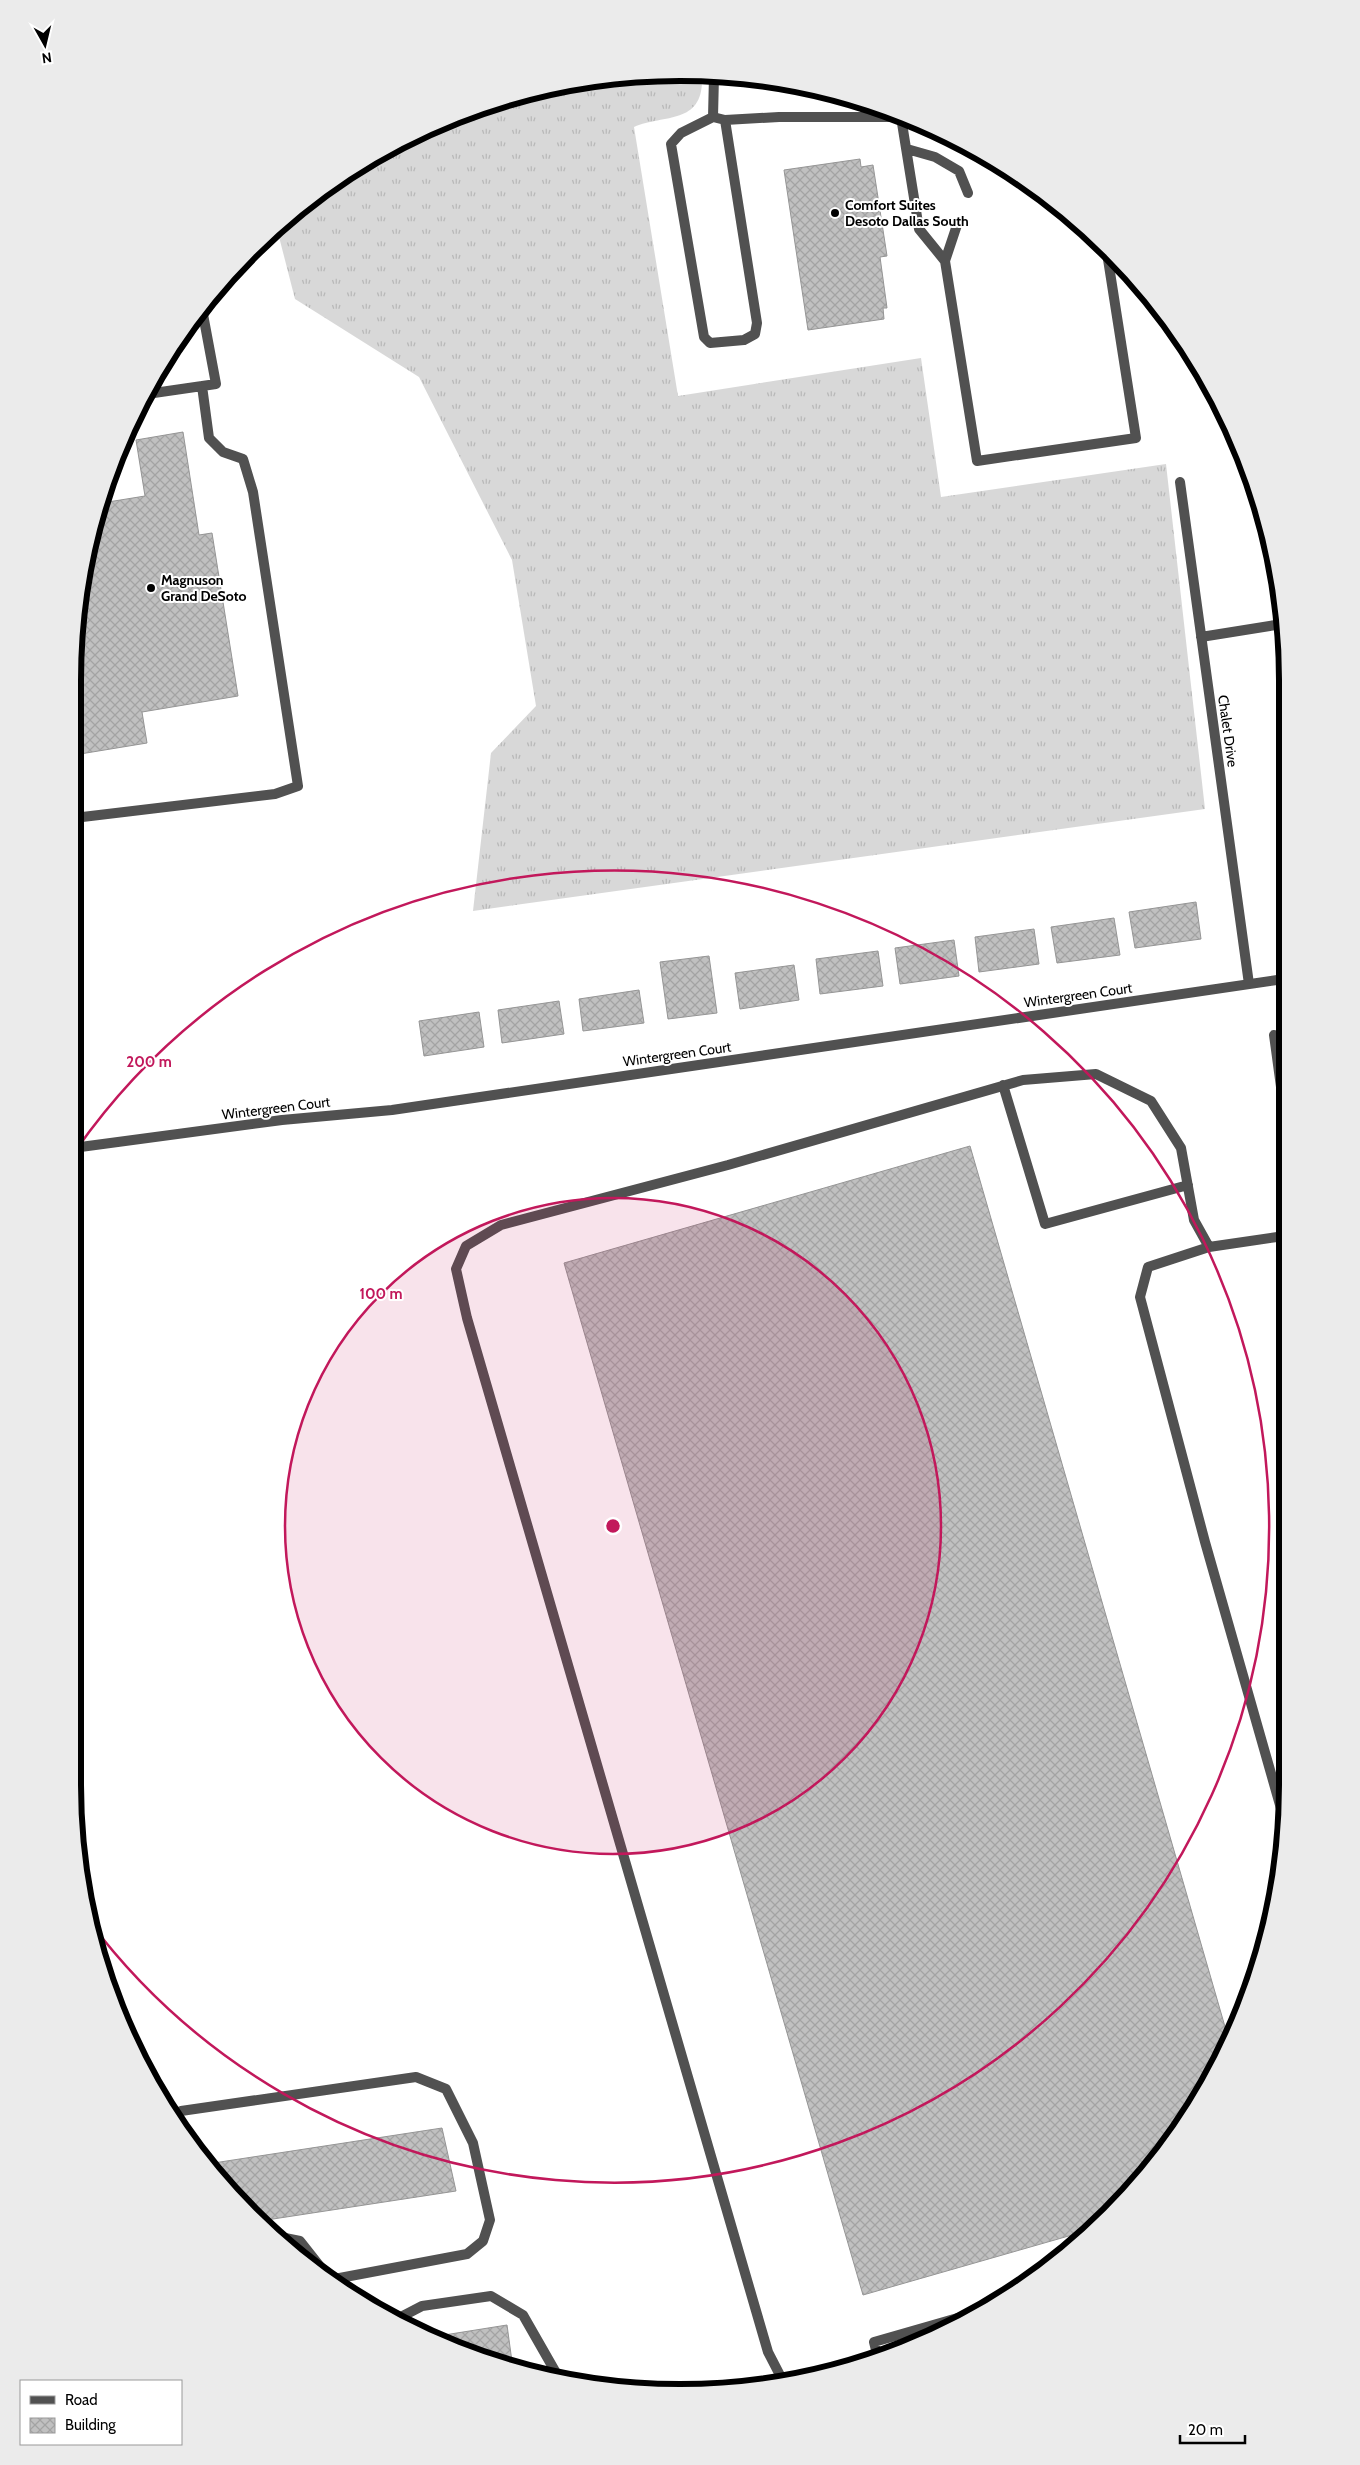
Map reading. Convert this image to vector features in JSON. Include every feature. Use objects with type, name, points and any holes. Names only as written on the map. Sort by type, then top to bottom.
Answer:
[{"type":"street","points":[[713,117],[714,83]]},
{"type":"street","points":[[725,120],[757,323],[755,334],[744,340],[710,343],[704,337],[672,144],[682,133],[713,117],[725,120],[779,117],[883,117]]},
{"type":"street","points":[[902,125],[919,229],[945,261]]},
{"type":"street","points":[[907,149],[936,157],[959,172],[968,193]]},
{"type":"street","points":[[957,225],[945,261],[978,461],[1136,438],[1109,263]]},
{"type":"street","points":[[155,393],[216,384],[204,318]]},
{"type":"street","points":[[81,817],[275,794],[298,786],[254,492],[243,459],[223,452],[209,438],[202,386]]},
{"type":"street","name":"Chalet Drive","points":[[1180,482],[1249,984]]},
{"type":"street","points":[[1201,637],[1276,625]]},
{"type":"street","name":"Wintergreen Court","points":[[81,1147],[282,1120],[392,1110],[1279,980]]},
{"type":"street","points":[[1274,1035],[1279,1072]]},
{"type":"street","points":[[780,2375],[768,2352],[741,2260],[467,1318],[456,1269],[466,1246],[501,1225],[728,1165],[1023,1080],[1096,1074],[1152,1101],[1181,1148],[1194,1220],[1209,1247]]},
{"type":"street","points":[[1003,1086],[1045,1224],[1188,1185]]},
{"type":"street","points":[[1278,1799],[1205,1542],[1140,1298],[1148,1267],[1209,1247],[1279,1237]]},
{"type":"street","points":[[179,2113],[180,2111],[416,2077],[446,2089],[473,2143],[490,2220],[483,2241],[467,2254],[340,2278]]},
{"type":"street","points":[[290,2239],[300,2241],[312,2257]]},
{"type":"street","points":[[403,2316],[422,2306],[491,2296],[523,2315],[554,2370]]},
{"type":"street","points":[[876,2350],[874,2342],[947,2321]]},
{"type":"green space","points":[[680,81],[702,82],[701,92],[697,103],[690,110],[681,115],[634,127],[678,396],[921,358],[941,497],[1166,464],[1205,809],[473,911],[491,753],[536,706],[512,560],[419,377],[295,299],[279,236],[347,182],[381,161],[451,127],[525,102],[602,86]]},
{"type":"building","name":"Comfort Suites Desoto Dallas South","points":[[860,159],[861,167],[873,165],[887,256],[880,257],[887,308],[883,308],[884,319],[808,330],[784,170]]},
{"type":"building","name":"Magnuson Grand DeSoto","points":[[183,432],[199,535],[212,533],[238,696],[142,712],[147,743],[81,754],[81,680],[86,602],[93,563],[109,502],[145,496],[136,440]]},
{"type":"building","points":[[1196,902],[1201,939],[1135,948],[1129,912]]},
{"type":"building","points":[[1114,918],[1120,955],[1057,963],[1051,927]]},
{"type":"building","points":[[1034,929],[1039,964],[979,972],[975,937]]},
{"type":"building","points":[[954,940],[959,976],[900,984],[895,948]]},
{"type":"building","points":[[878,951],[883,986],[820,994],[816,959]]},
{"type":"building","points":[[709,956],[717,1013],[668,1019],[660,962]]},
{"type":"building","points":[[794,965],[799,1000],[740,1009],[735,973]]},
{"type":"building","points":[[639,990],[644,1023],[583,1031],[579,999]]},
{"type":"building","points":[[559,1001],[564,1034],[502,1043],[498,1010]]},
{"type":"building","points":[[479,1012],[484,1047],[424,1056],[419,1021]]},
{"type":"building","points":[[970,1146],[1226,2030],[1199,2084],[1178,2118],[1130,2180],[1076,2234],[863,2295],[564,1263]]},
{"type":"building","points":[[442,2128],[456,2191],[269,2220],[230,2180],[216,2163]]},
{"type":"building","points":[[507,2325],[512,2359],[488,2352],[444,2335]]},
{"type":"place","name":"Comfort Suites Desoto Dallas South","points":[[835,213]]},
{"type":"place","name":"Magnuson Grand DeSoto","points":[[151,588]]}]
